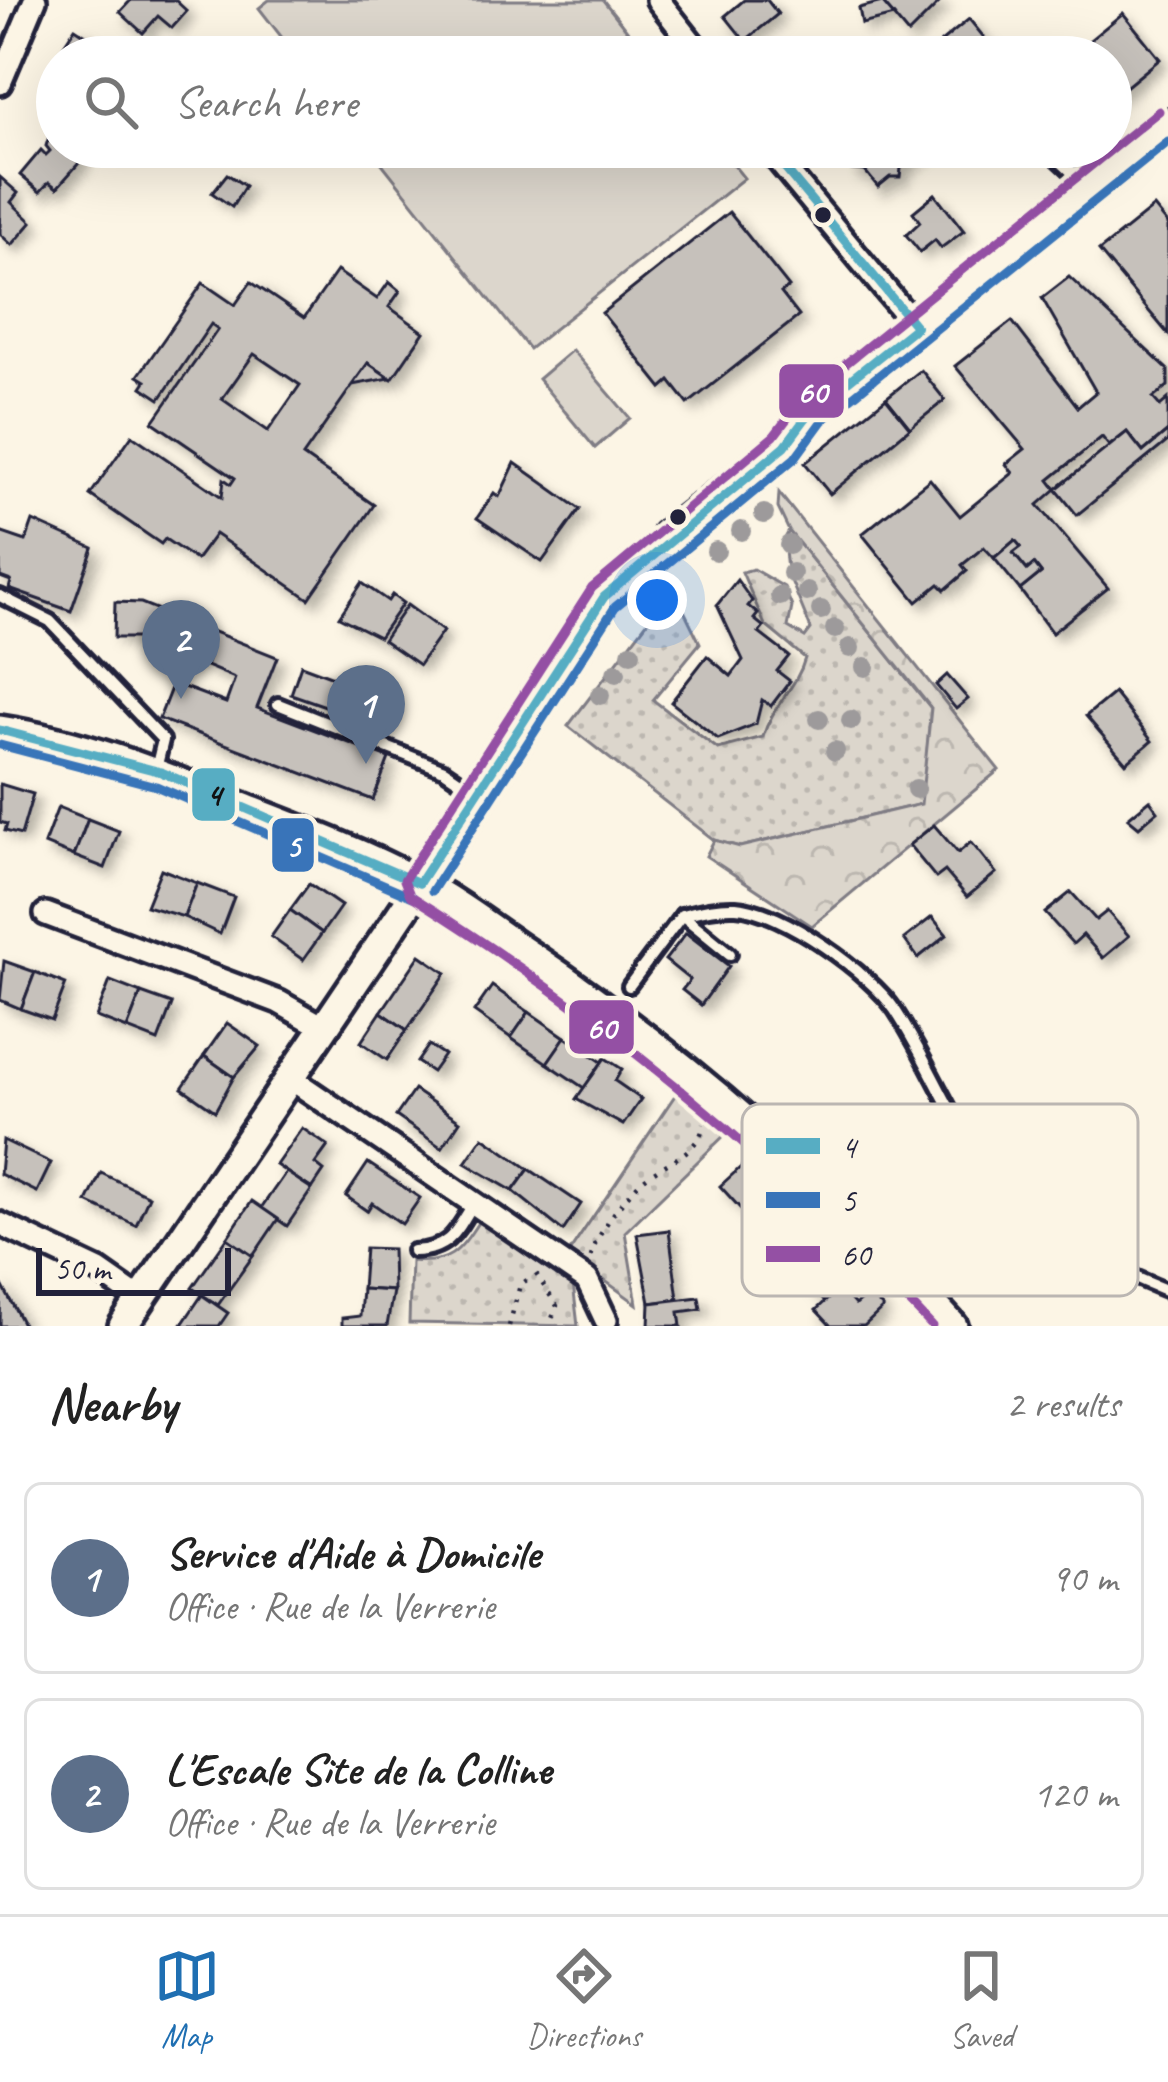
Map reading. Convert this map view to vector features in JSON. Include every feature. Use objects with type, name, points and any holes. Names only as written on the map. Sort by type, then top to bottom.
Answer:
[{"type":"street","points":[[0,83],[35,0]]},
{"type":"street","points":[[658,0],[686,36]]},
{"type":"street","points":[[1132,151],[1168,123]]},
{"type":"street","points":[[784,168],[916,327]]},
{"type":"street","points":[[123,1326],[518,738],[540,689],[604,598],[785,446],[811,411],[1111,168]]},
{"type":"street","points":[[0,730],[67,742],[155,772],[419,883],[588,995],[742,1114]]},
{"type":"street","points":[[46,914],[279,1002],[323,1027]]},
{"type":"street","points":[[290,1078],[587,1280],[598,1293],[606,1320]]},
{"type":"street","points":[[0,1224],[99,1271],[139,1299]]},
{"type":"street","points":[[925,1296],[953,1326]]},
{"type":"lane","points":[[1132,167],[1168,139]]},
{"type":"lane","points":[[1067,168],[1087,187]]},
{"type":"lane","points":[[1060,207],[1081,207],[1131,168]]},
{"type":"lane","points":[[0,596],[50,621],[163,740],[155,772]]},
{"type":"lane","points":[[278,704],[445,770],[481,794]]},
{"type":"lane","points":[[628,986],[682,915],[741,907],[808,937],[860,972],[895,1009],[943,1104]]},
{"type":"lane","points":[[682,915],[730,954]]},
{"type":"lane","points":[[413,1251],[435,1250],[452,1239],[473,1204]]},
{"type":"lane","points":[[1138,1279],[1168,1291]]},
{"type":"path","points":[[587,1280],[593,1248],[642,1180],[702,1135],[709,1086]]},
{"type":"path","points":[[509,1326],[520,1285],[536,1274],[543,1251]]},
{"type":"path","points":[[536,1274],[557,1306],[549,1326]]},
{"type":"green space","points":[[269,0],[603,0],[631,36],[281,36],[259,8]]},
{"type":"green space","points":[[386,168],[736,168],[744,178],[529,349]]},
{"type":"green space","points":[[572,350],[630,418],[595,448],[538,379]]},
{"type":"green space","points":[[779,493],[999,770],[812,926],[706,856],[714,840],[740,847],[921,804],[931,708],[789,531],[778,508]]},
{"type":"green space","points":[[789,531],[931,708],[922,804],[740,847],[714,840],[568,726],[673,588],[700,643],[653,700],[718,749],[763,737],[805,658],[765,625],[742,572],[753,569],[784,587],[792,607],[788,627],[805,637],[811,629],[787,571],[784,540]]},
{"type":"green space","points":[[682,1085],[733,1127],[625,1232],[637,1304],[568,1254]]},
{"type":"green space","points":[[479,1221],[573,1284],[578,1326],[409,1323],[411,1261],[435,1261],[452,1254]]},
{"type":"building","points":[[131,0],[175,0],[187,11],[172,28],[158,16],[143,33],[120,12]]},
{"type":"building","points":[[744,0],[767,0],[778,14],[751,36],[741,36],[725,16]]},
{"type":"building","points":[[887,0],[942,0],[908,34],[883,4]]},
{"type":"building","points":[[882,2],[894,16],[862,24],[859,8]]},
{"type":"building","points":[[1123,13],[1160,59],[1132,82],[1132,36],[1095,36]]},
{"type":"building","points":[[969,19],[983,36],[948,36]]},
{"type":"building","points":[[36,156],[36,168],[75,168],[57,188],[49,182],[40,192],[20,175]]},
{"type":"building","points":[[901,168],[900,177],[890,177],[878,187],[865,171],[852,170]]},
{"type":"building","points":[[227,174],[245,186],[232,207],[212,193]]},
{"type":"building","points":[[0,177],[18,193],[11,202],[32,222],[12,245],[0,234]]},
{"type":"building","points":[[935,194],[964,231],[941,248],[935,240],[920,252],[906,235],[920,222],[913,212]]},
{"type":"building","points":[[1154,207],[1168,224],[1168,334],[1099,251]]},
{"type":"building","points":[[729,212],[789,287],[781,293],[799,316],[688,404],[670,381],[662,388],[602,313]]},
{"type":"building","points":[[337,271],[377,299],[389,282],[400,291],[389,307],[424,332],[392,379],[368,363],[303,456],[374,505],[309,599],[215,534],[196,560],[165,539],[161,544],[90,495],[132,435],[222,497],[224,479],[231,484],[235,478],[153,422],[218,329],[211,324],[160,399],[142,387],[146,381],[138,376],[203,283],[235,305],[251,282],[304,318]],"holes":[[[254,354],[300,385],[268,431],[222,399]]]},
{"type":"building","points":[[1069,277],[1168,370],[1168,386],[1153,398],[1160,406],[1168,399],[1168,431],[1143,452],[1127,432],[1109,446],[1102,437],[1049,480],[1056,489],[1038,505],[1108,588],[1052,633],[1020,590],[1041,573],[1034,564],[1027,570],[1013,553],[1021,547],[1015,540],[994,558],[984,547],[962,565],[967,571],[945,590],[939,584],[917,602],[862,534],[930,479],[960,516],[1013,473],[1006,464],[1025,449],[955,366],[1012,321],[1078,407],[1096,392],[1042,298]]},
{"type":"building","points":[[368,363],[390,378],[352,385]]},
{"type":"building","points":[[921,370],[945,400],[910,428],[886,398]]},
{"type":"building","points":[[886,398],[910,428],[830,494],[805,463]]},
{"type":"building","points":[[1168,431],[1168,441],[1077,515],[1056,489],[1127,432],[1143,452]]},
{"type":"building","points":[[515,463],[580,509],[542,562],[477,518],[494,493],[499,497]]},
{"type":"building","points":[[33,521],[93,548],[71,611],[9,589],[11,581],[0,577],[0,532],[26,541]]},
{"type":"building","points":[[1015,540],[1021,547],[1013,553],[1027,570],[1034,564],[1041,573],[1020,590],[994,558]]},
{"type":"building","points":[[737,580],[752,601],[748,606],[758,614],[754,619],[764,627],[759,633],[789,656],[777,671],[790,681],[771,706],[762,700],[756,724],[718,739],[671,702],[707,656],[731,676],[743,660],[717,605]]},
{"type":"building","points":[[362,583],[388,601],[392,595],[403,603],[379,637],[339,617]]},
{"type":"building","points":[[115,602],[141,603],[277,657],[257,708],[389,758],[373,800],[159,719],[173,683],[226,703],[235,678],[206,666],[209,657],[175,658],[175,652],[139,645],[139,638],[114,638]]},
{"type":"building","points":[[407,605],[443,631],[419,665],[383,640]]},
{"type":"building","points":[[301,665],[368,690],[363,707],[338,698],[334,709],[291,694]]},
{"type":"building","points":[[947,675],[968,699],[956,709],[936,685]]},
{"type":"building","points":[[1114,693],[1152,741],[1126,763],[1086,716]]},
{"type":"building","points":[[0,784],[33,794],[21,835],[5,831],[7,824],[0,822]]},
{"type":"building","points":[[1150,800],[1158,811],[1139,827],[1128,818]]},
{"type":"building","points":[[58,807],[88,819],[74,856],[44,844]]},
{"type":"building","points":[[88,819],[119,831],[105,868],[74,856]]},
{"type":"building","points":[[934,825],[958,853],[971,842],[996,873],[967,897],[945,871],[936,878],[909,845]]},
{"type":"building","points":[[161,869],[197,883],[184,917],[146,906]]},
{"type":"building","points":[[197,883],[234,897],[220,934],[184,917]]},
{"type":"building","points":[[309,884],[341,906],[322,933],[290,910]]},
{"type":"building","points":[[1071,892],[1096,920],[1107,911],[1129,936],[1103,958],[1083,935],[1073,944],[1045,913]]},
{"type":"building","points":[[290,910],[322,933],[303,960],[271,937]]},
{"type":"building","points":[[932,917],[947,935],[918,958],[904,939]]},
{"type":"building","points":[[686,933],[729,966],[701,1005],[682,990],[690,980],[665,960]]},
{"type":"building","points":[[420,955],[446,973],[407,1030],[381,1012]]},
{"type":"building","points":[[4,961],[35,972],[21,1009],[0,1000]]},
{"type":"building","points":[[35,972],[66,984],[52,1020],[21,1009]]},
{"type":"building","points":[[110,981],[141,993],[127,1029],[96,1017]]},
{"type":"building","points":[[492,986],[529,1012],[511,1038],[474,1012]]},
{"type":"building","points":[[141,993],[172,1004],[158,1041],[127,1029]]},
{"type":"building","points":[[381,1012],[407,1030],[387,1060],[361,1042]]},
{"type":"building","points":[[529,1012],[565,1037],[547,1063],[511,1038]]},
{"type":"building","points":[[227,1023],[260,1046],[234,1077],[204,1056]]},
{"type":"building","points":[[565,1037],[602,1062],[584,1088],[547,1063]]},
{"type":"building","points":[[429,1045],[444,1055],[432,1072],[417,1062]]},
{"type":"building","points":[[204,1056],[234,1077],[215,1111],[182,1088]]},
{"type":"building","points":[[605,1058],[622,1069],[615,1081],[641,1099],[623,1125],[576,1099]]},
{"type":"building","points":[[414,1090],[460,1121],[442,1148],[396,1116]]},
{"type":"building","points":[[302,1128],[328,1146],[315,1164],[324,1171],[312,1189],[276,1165]]},
{"type":"building","points":[[483,1137],[529,1169],[513,1191],[465,1163]]},
{"type":"building","points":[[3,1140],[51,1163],[37,1192],[0,1174]]},
{"type":"building","points":[[368,1163],[420,1198],[402,1224],[372,1203],[367,1211],[346,1196]]},
{"type":"building","points":[[742,1166],[742,1210],[720,1186]]},
{"type":"building","points":[[529,1169],[581,1204],[563,1231],[513,1191]]},
{"type":"building","points":[[286,1172],[312,1189],[287,1226],[261,1208]]},
{"type":"building","points":[[101,1173],[149,1196],[136,1225],[87,1202]]},
{"type":"building","points":[[252,1201],[278,1219],[253,1256],[227,1238]]},
{"type":"building","points":[[669,1230],[678,1299],[650,1303],[637,1234]]},
{"type":"building","points":[[227,1238],[253,1256],[218,1305],[192,1288]]},
{"type":"building","points":[[365,1248],[392,1249],[393,1291],[362,1289]]},
{"type":"building","points":[[1,1283],[24,1326],[0,1326]]},
{"type":"building","points":[[362,1289],[393,1291],[387,1326],[342,1326],[342,1318],[360,1316]]},
{"type":"building","points":[[202,1295],[228,1313],[219,1326],[181,1326]]},
{"type":"building","points":[[831,1296],[847,1296],[855,1305],[872,1296],[883,1308],[864,1326],[831,1326],[816,1310]]},
{"type":"building","points":[[699,1297],[701,1309],[679,1312],[681,1326],[649,1326],[650,1303]]},
{"type":"transit line","name":"60","points":[[1132,133],[1159,111]]},
{"type":"transit line","name":"5","points":[[432,891],[615,607],[795,458],[822,421],[1168,142]]},
{"type":"transit line","name":"4","points":[[784,168],[916,327]]},
{"type":"transit line","name":"60","points":[[742,1142],[552,990],[410,895],[404,880],[592,588],[774,436],[802,399],[1088,168]]},
{"type":"transit line","name":"4","points":[[419,883],[604,597],[785,446],[811,411],[916,327]]},
{"type":"transit line","name":"4","points":[[0,730],[161,772],[419,883]]},
{"type":"transit line","name":"5","points":[[0,745],[156,786],[413,897]]},
{"type":"transit line","name":"60","points":[[903,1296],[932,1326]]},
{"type":"place","name":"L'Escale Site de la Colline","points":[[181,699]]},
{"type":"place","name":"Service d'Aide à Domicile","points":[[366,764]]}]
